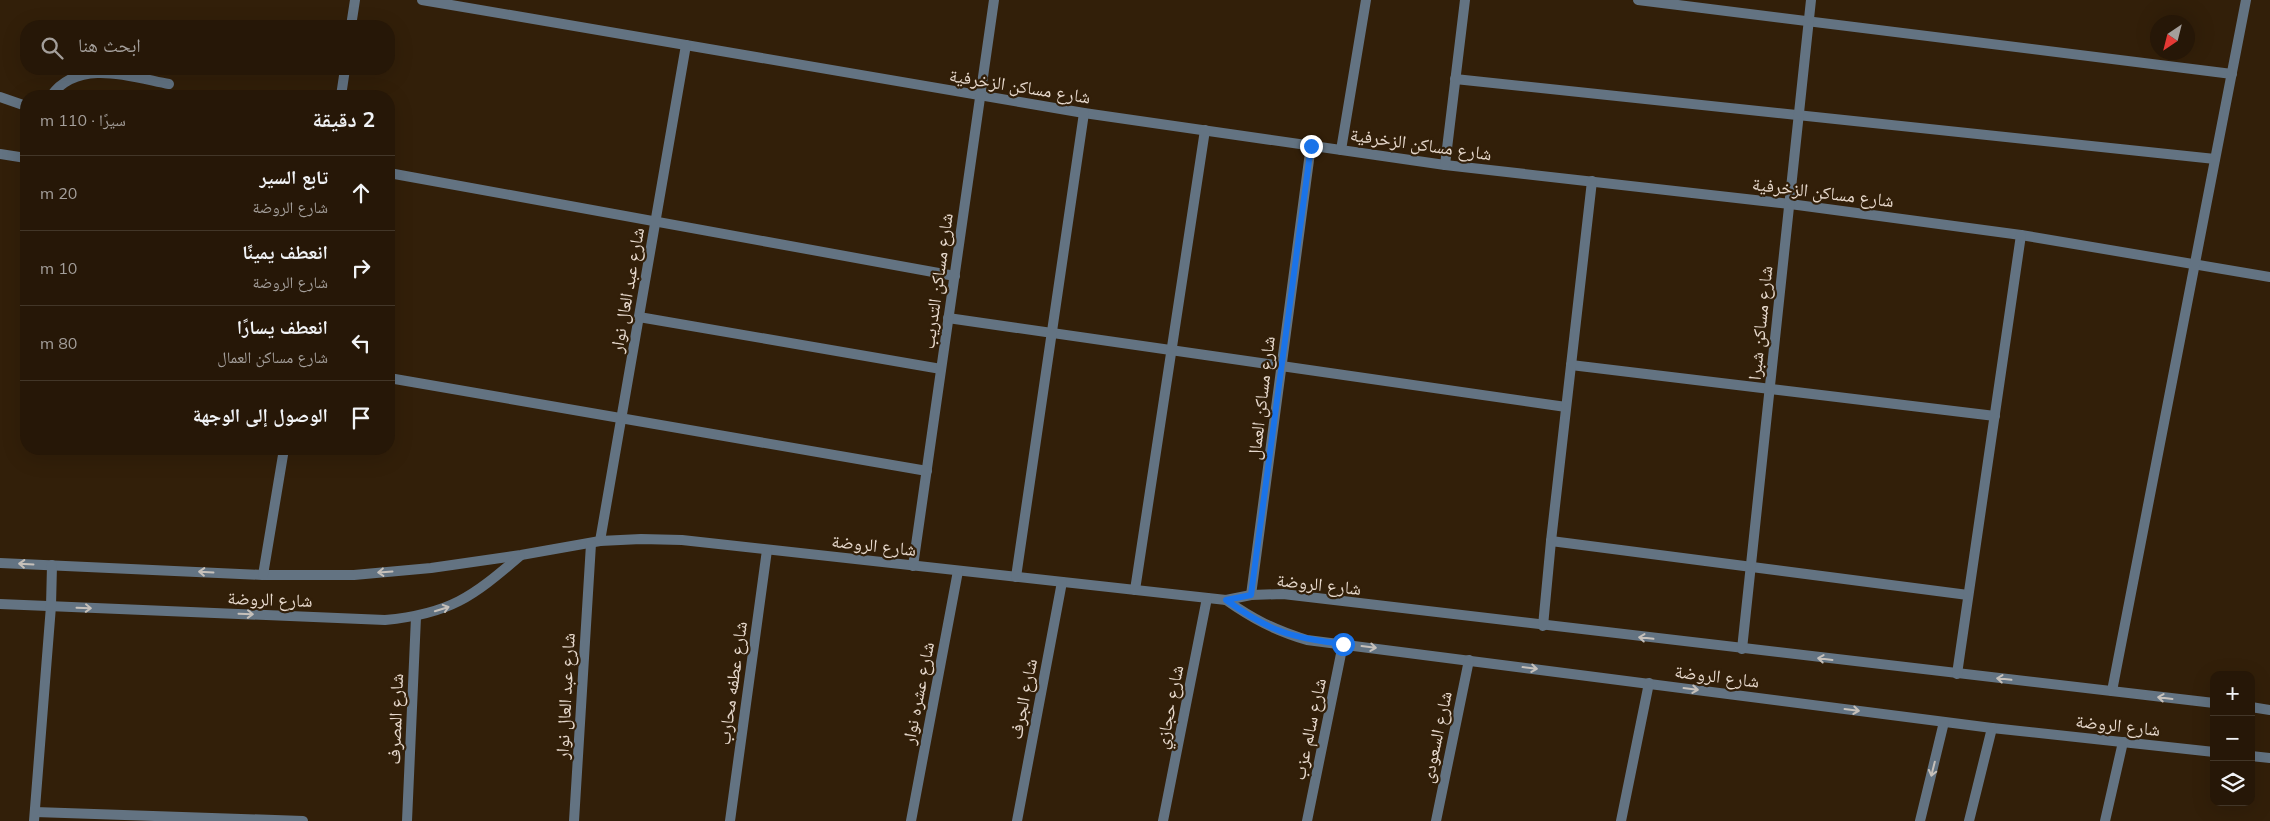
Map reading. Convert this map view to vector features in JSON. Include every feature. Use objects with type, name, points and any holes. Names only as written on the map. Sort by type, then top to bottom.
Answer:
[{"type":"street","points":[[352,20],[355,0]]},
{"type":"street","name":"شارع مساكن الزخرفية","points":[[422,0],[1084,113],[1445,165],[1790,204],[2021,235],[2270,277]]},
{"type":"street","name":"شارع مساكن التدريب","points":[[913,566],[994,0]]},
{"type":"street","points":[[1340,150],[1366,0]]},
{"type":"street","points":[[1445,165],[1465,0]]},
{"type":"street","points":[[1638,0],[2232,74]]},
{"type":"street","name":"شارع مساكن شبرا","points":[[1742,649],[1811,0]]},
{"type":"street","points":[[2112,692],[2246,0]]},
{"type":"street","name":"شارع عبد العال نوار","points":[[574,821],[596,542],[622,418],[686,45]]},
{"type":"street","points":[[55,90],[80,75]]},
{"type":"street","points":[[122,75],[169,84]]},
{"type":"street","points":[[342,90],[344,75]]},
{"type":"street","points":[[1455,78],[2215,158]]},
{"type":"street","points":[[0,97],[20,104]]},
{"type":"street","points":[[1016,577],[1084,113]]},
{"type":"street","points":[[1136,590],[1204,130]]},
{"type":"street","name":"شارع مساكن العمال","points":[[1251,595],[1311,146]]},
{"type":"street","points":[[0,154],[20,157]]},
{"type":"street","points":[[395,174],[955,276]]},
{"type":"street","points":[[1543,626],[1592,181]]},
{"type":"street","points":[[1957,674],[2021,235]]},
{"type":"street","points":[[639,318],[941,369]]},
{"type":"street","points":[[948,318],[1566,406]]},
{"type":"street","points":[[1571,365],[1995,416]]},
{"type":"street","points":[[395,379],[926,471]]},
{"type":"street","points":[[262,575],[283,455]]},
{"type":"street","name":"شارع الروضة","points":[[0,562],[262,575],[383,573],[520,555],[596,542],[641,538],[682,540],[1226,600],[1251,595],[1283,594],[1543,626],[2210,703]]},
{"type":"street","points":[[1551,541],[1968,595]]},
{"type":"street","name":"شارع عطفه محارب","points":[[730,821],[767,550]]},
{"type":"street","name":"شارع الروضة","points":[[0,604],[385,620],[416,617],[450,607],[482,588],[520,555]]},
{"type":"street","points":[[52,565],[51,606],[35,816],[303,821]]},
{"type":"street","name":"شارع عشره نوار","points":[[911,821],[958,571]]},
{"type":"street","name":"شارع الجرف","points":[[1016,821],[1062,582]]},
{"type":"street","name":"شارع حجازي","points":[[1163,821],[1206,598]]},
{"type":"street","name":"شارع الروضة","points":[[1226,600],[1254,620],[1279,632],[1307,640],[1992,728],[2210,752]]},
{"type":"street","name":"شارع المصرف","points":[[408,821],[416,617]]},
{"type":"street","name":"شارع سالم عزب","points":[[1307,821],[1343,644]]},
{"type":"street","name":"شارع السعودى","points":[[1436,821],[1469,660]]},
{"type":"street","points":[[1621,821],[1649,684]]},
{"type":"street","points":[[2255,708],[2270,710]]},
{"type":"street","points":[[1920,821],[1944,722]]},
{"type":"street","points":[[1968,821],[1992,728]]},
{"type":"street","points":[[2105,821],[2123,742]]},
{"type":"street","points":[[2255,756],[2270,758]]},
{"type":"route","points":[[1311,146],[1251,595],[1226,600],[1254,620],[1279,632],[1307,640],[1343,644]]}]
